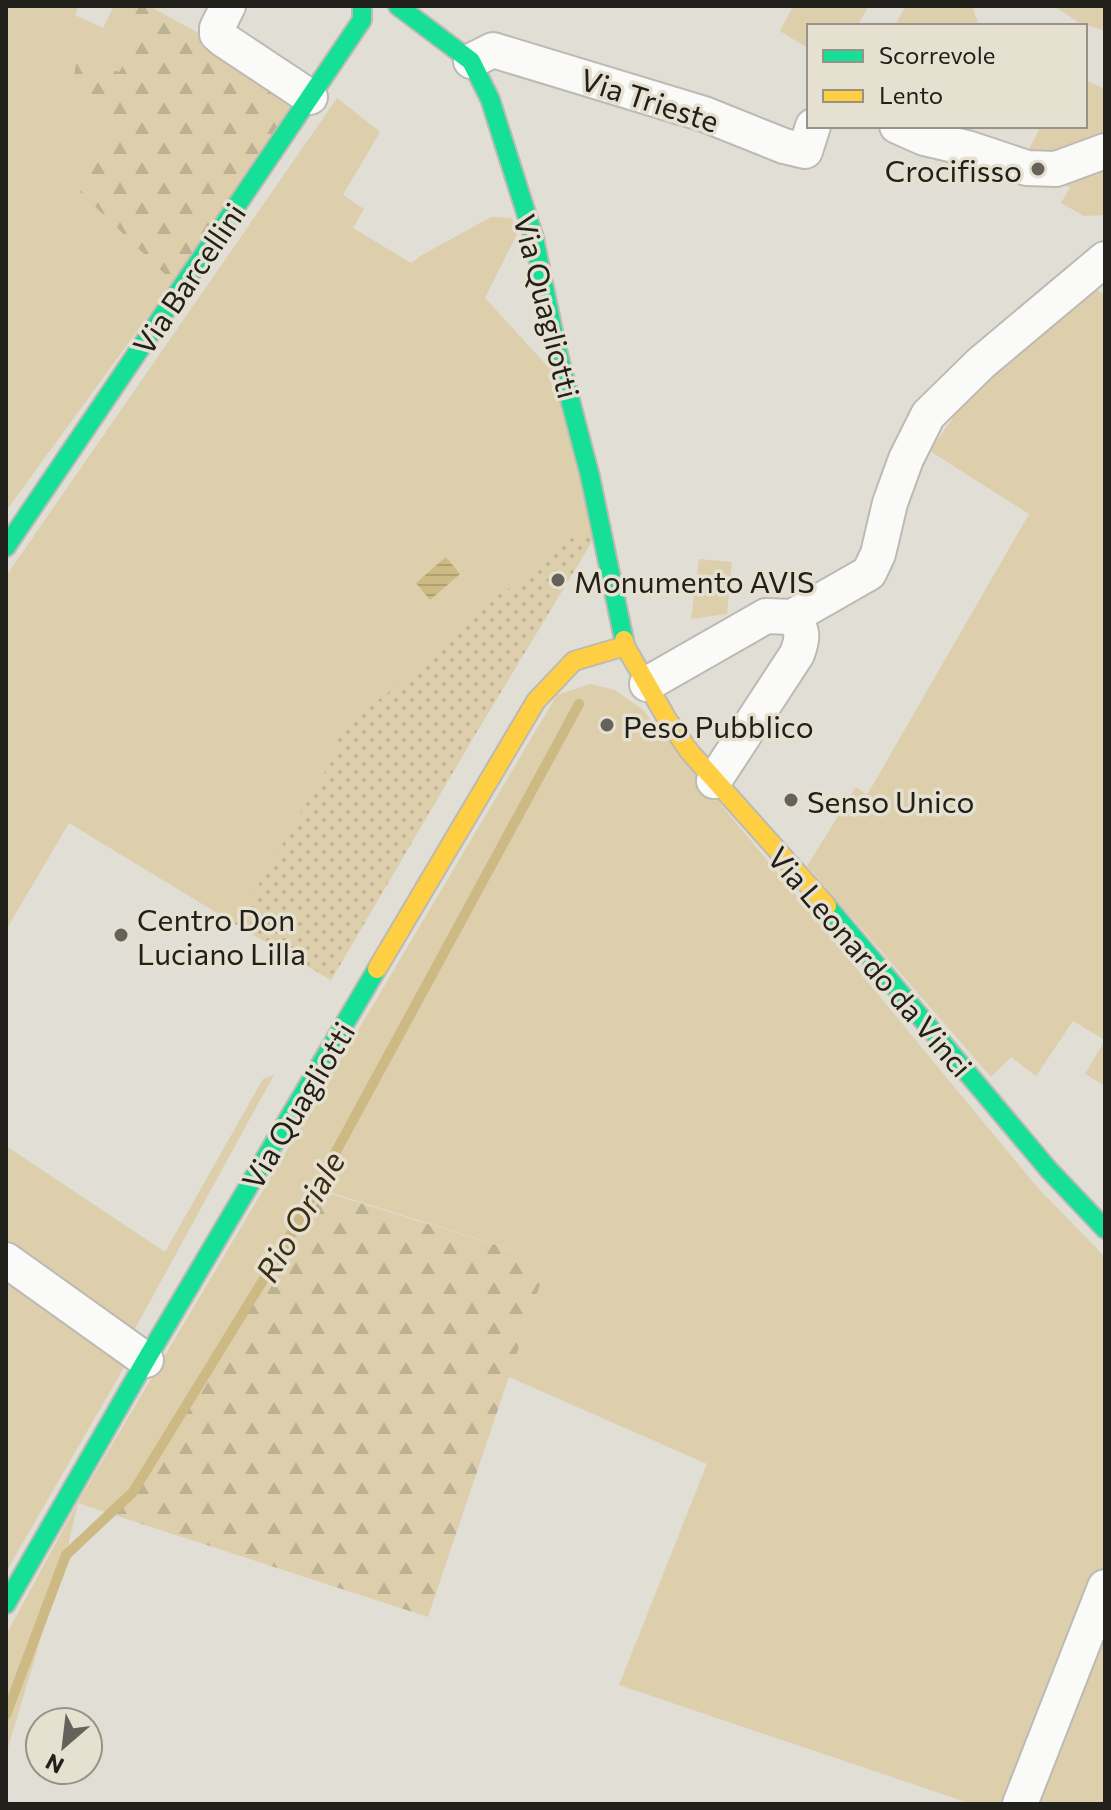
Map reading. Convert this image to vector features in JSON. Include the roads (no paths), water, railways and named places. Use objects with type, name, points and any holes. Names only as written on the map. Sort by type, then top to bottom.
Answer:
[{"type":"street","points":[[228,6],[219,22],[217,34],[310,97]]},
{"type":"street","name":"Via Barcellini","points":[[6,547],[362,20],[362,6]]},
{"type":"street","name":"Via Quagliotti","points":[[398,6],[471,61],[490,99],[534,238],[556,346],[590,476],[625,646],[647,684]]},
{"type":"street","name":"Via Trieste","points":[[471,61],[493,50],[704,114],[784,146],[805,151],[812,128]]},
{"type":"street","points":[[902,128],[924,138],[967,148],[1027,168],[1056,169],[1105,151]]},
{"type":"street","points":[[792,617],[869,573],[878,554],[890,503],[906,459],[928,415],[981,363],[1099,273]]},
{"type":"street","points":[[647,684],[766,616],[792,617],[799,625],[802,633],[797,654],[714,781]]},
{"type":"street","name":"Via Quagliotti","points":[[6,1604],[146,1360],[536,701],[574,661],[625,646]]},
{"type":"street","name":"Via Leonardo da Vinci","points":[[647,684],[689,751],[714,781],[806,882],[1049,1170],[1105,1229]]},
{"type":"street","points":[[6,1260],[146,1360]]},
{"type":"street","points":[[1020,1804],[1105,1587]]},
{"type":"waterway","name":"Rio Oriale","points":[[6,1715],[66,1555],[133,1492],[289,1238],[579,704]]},
{"type":"place","name":"Crocifisso","points":[[1038,169]]},
{"type":"place","name":"Monumento AVIS","points":[[558,580]]},
{"type":"place","name":"Peso Pubblico","points":[[607,725]]},
{"type":"place","name":"Senso Unico","points":[[791,800]]},
{"type":"place","name":"Centro Don Luciano Lilla","points":[[121,935]]}]
